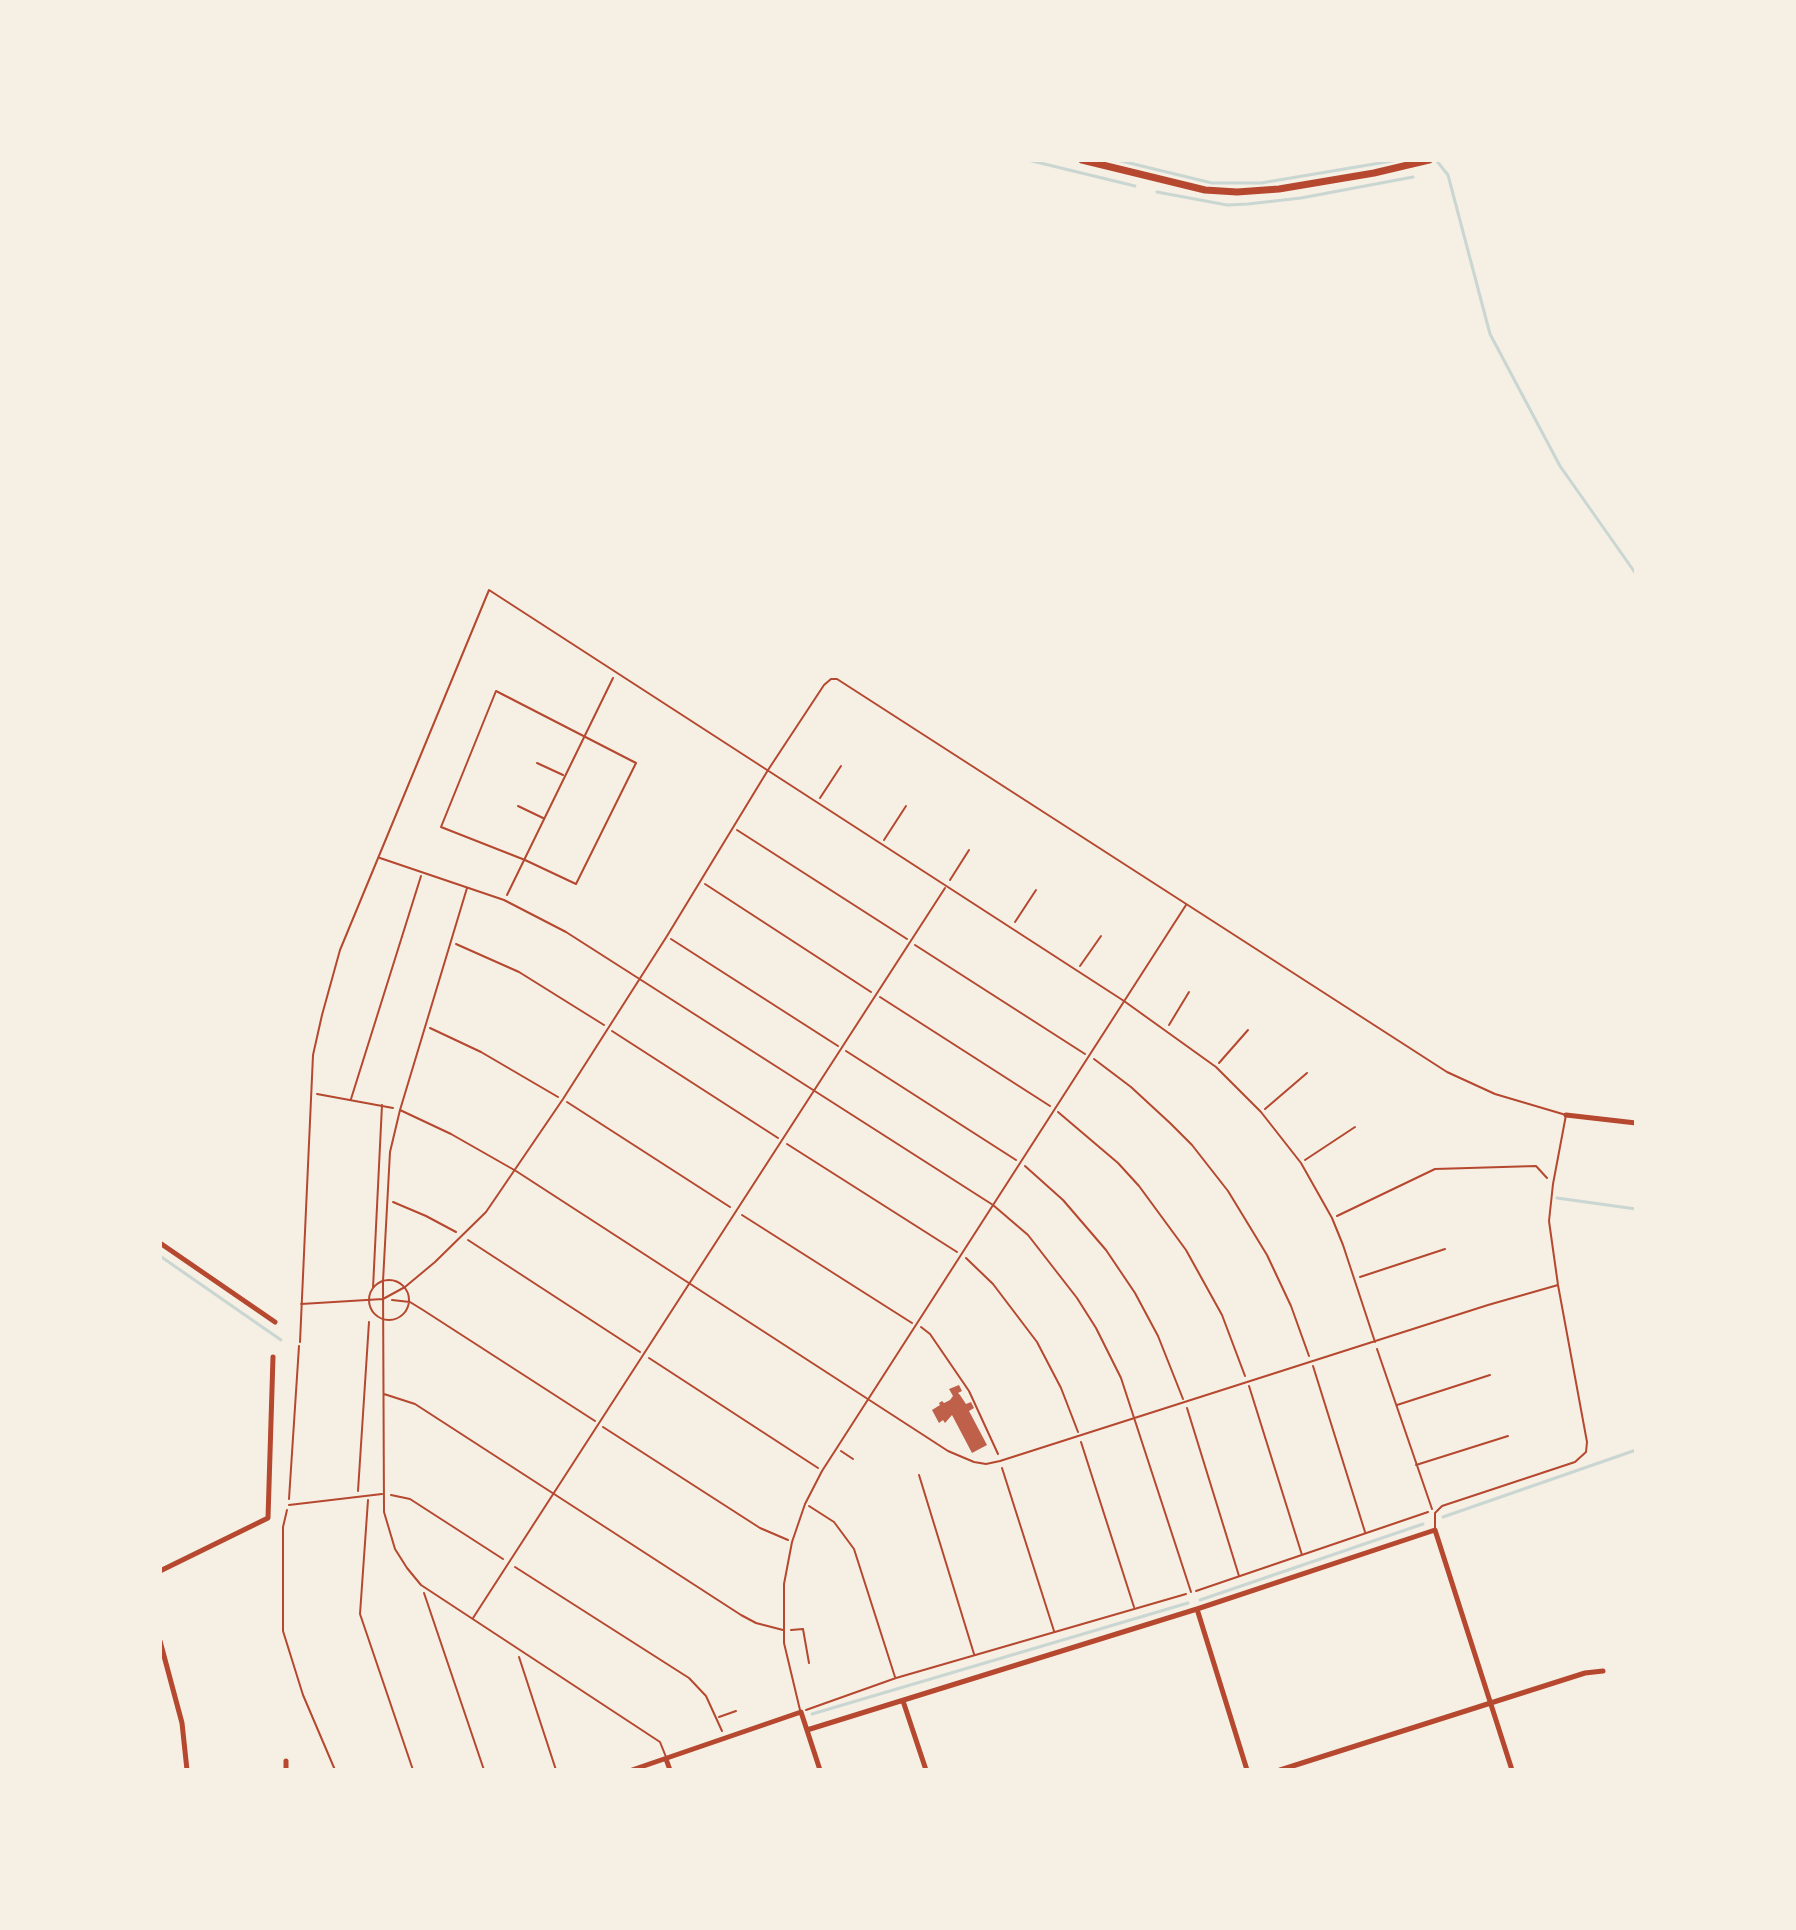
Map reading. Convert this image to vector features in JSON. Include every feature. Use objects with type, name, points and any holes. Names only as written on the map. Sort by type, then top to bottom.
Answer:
[{"type":"main road","points":[[1082,160],[1178,184],[1229,192],[1279,189],[1374,173],[1428,160]]},
{"type":"street","points":[[1566,1115],[1636,1123]]},
{"type":"street","points":[[160,1243],[275,1322]]},
{"type":"street","points":[[160,1571],[268,1518],[273,1357]]},
{"type":"street","points":[[807,1730],[1197,1609],[1435,1530],[1512,1770]]},
{"type":"street","points":[[1197,1609],[1247,1770]]},
{"type":"street","points":[[160,1641],[178,1708],[187,1770]]},
{"type":"street","points":[[1280,1770],[1585,1673],[1603,1671]]},
{"type":"street","points":[[903,1701],[926,1770]]},
{"type":"street","points":[[632,1770],[801,1712],[820,1770]]},
{"type":"street","points":[[666,1759],[670,1770]]},
{"type":"street","points":[[286,1761],[286,1770]]},
{"type":"lane","points":[[300,1342],[313,1055],[340,950],[489,590],[1124,1001],[1216,1067],[1261,1112],[1301,1163],[1332,1218],[1375,1342]]},
{"type":"lane","points":[[301,1304],[383,1299],[405,1287],[486,1212],[563,1099],[768,770],[824,685],[831,679],[837,679],[1447,1072],[1495,1094],[1566,1115],[1549,1221],[1587,1442],[1586,1452],[1575,1462],[1442,1506],[1435,1513],[1435,1530]]},
{"type":"lane","points":[[378,857],[504,900],[566,932],[993,1205],[1028,1235],[1077,1298],[1121,1378],[1191,1592]]},
{"type":"lane","points":[[467,886],[390,1152],[383,1299],[382,1494],[389,1532],[395,1549],[421,1585],[660,1742],[666,1759]]},
{"type":"lane","points":[[472,1620],[946,887]]},
{"type":"lane","points":[[801,1712],[789,1670],[783,1630],[784,1584],[792,1542],[805,1504],[868,1398],[1187,904]]},
{"type":"lane","points":[[400,1110],[451,1134],[516,1171],[966,1460],[986,1464],[1558,1285]]},
{"type":"lane","points":[[383,1394],[415,1404],[741,1615],[756,1623],[783,1630]]},
{"type":"lane","points":[[289,1505],[382,1494]]},
{"type":"path","points":[[504,900],[583,735],[616,674]]},
{"type":"path","points":[[496,691],[583,735],[636,763],[576,884],[441,827],[496,691]]},
{"type":"path","points":[[537,763],[564,775]]},
{"type":"path","points":[[817,802],[841,766]]},
{"type":"path","points":[[518,806],[544,819]]},
{"type":"path","points":[[881,844],[906,806]]},
{"type":"path","points":[[733,827],[1088,1056],[1131,1087],[1192,1145],[1228,1191],[1267,1255],[1291,1306],[1365,1532]]},
{"type":"path","points":[[946,887],[969,850]]},
{"type":"path","points":[[351,1099],[423,871]]},
{"type":"path","points":[[701,881],[1054,1109],[1080,1128],[1139,1186],[1186,1250],[1222,1315],[1247,1382],[1302,1555]]},
{"type":"path","points":[[1011,928],[1036,890]]},
{"type":"path","points":[[1077,971],[1101,936]]},
{"type":"path","points":[[451,942],[499,961],[607,1028],[961,1255],[993,1284],[1037,1342],[1061,1388],[1080,1436],[1134,1607]]},
{"type":"path","points":[[1166,1030],[1189,992]]},
{"type":"path","points":[[425,1026],[481,1052],[563,1099],[930,1334],[969,1391],[1000,1461],[1054,1631]]},
{"type":"path","points":[[1216,1067],[1248,1030]]},
{"type":"path","points":[[1261,1112],[1307,1073]]},
{"type":"path","points":[[312,1093],[400,1110]]},
{"type":"path","points":[[373,1288],[382,1105]]},
{"type":"path","points":[[1301,1163],[1355,1127]]},
{"type":"path","points":[[1332,1218],[1435,1169],[1536,1166],[1553,1184]]},
{"type":"path","points":[[386,1199],[463,1236],[822,1471]]},
{"type":"path","points":[[1355,1278],[1445,1249]]},
{"type":"path","points":[[383,1299],[410,1302],[760,1528],[792,1542]]},
{"type":"path","points":[[358,1496],[369,1322]]},
{"type":"path","points":[[300,1342],[289,1505],[283,1527],[283,1631],[303,1695],[335,1770]]},
{"type":"path","points":[[801,1712],[896,1678],[1191,1592],[1365,1532],[1427,1512],[1435,1513],[1415,1465],[1375,1342]]},
{"type":"path","points":[[1395,1405],[1490,1375]]},
{"type":"path","points":[[1415,1465],[1508,1436]]},
{"type":"path","points":[[837,1448],[853,1459]]},
{"type":"path","points":[[919,1475],[974,1655]]},
{"type":"path","points":[[369,1494],[360,1614],[413,1770]]},
{"type":"path","points":[[382,1494],[410,1499],[689,1678],[706,1696],[725,1738]]},
{"type":"path","points":[[805,1504],[834,1522],[854,1549],[896,1678]]},
{"type":"path","points":[[421,1585],[484,1770]]},
{"type":"path","points":[[783,1630],[803,1629],[809,1663]]},
{"type":"path","points":[[516,1648],[556,1770]]},
{"type":"path","points":[[717,1718],[736,1711]]},
{"type":"building","points":[[959,1385],[962,1391],[958,1393],[966,1404],[971,1402],[974,1408],[969,1411],[987,1445],[972,1453],[952,1415],[945,1423],[943,1420],[939,1423],[932,1410],[942,1401],[950,1400],[953,1396],[949,1389]]},
{"type":"waterway","points":[[1028,160],[1135,186]]},
{"type":"waterway","points":[[1117,160],[1212,183],[1261,183],[1398,160]]},
{"type":"waterway","points":[[1436,160],[1448,175],[1490,334],[1560,466],[1636,574]]},
{"type":"waterway","points":[[1157,192],[1227,205],[1248,204],[1301,198],[1413,177]]},
{"type":"waterway","points":[[1557,1198],[1636,1209]]},
{"type":"waterway","points":[[160,1256],[281,1340]]},
{"type":"waterway","points":[[1443,1517],[1636,1450]]},
{"type":"waterway","points":[[1200,1600],[1423,1524]]},
{"type":"waterway","points":[[812,1714],[1188,1603]]}]
